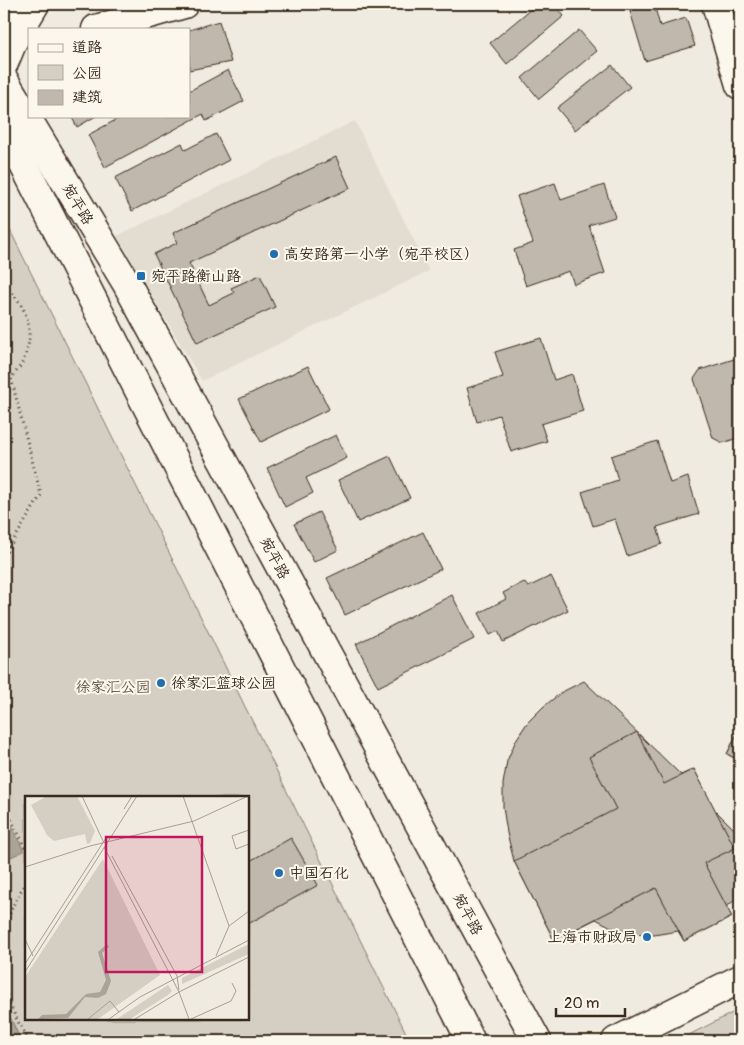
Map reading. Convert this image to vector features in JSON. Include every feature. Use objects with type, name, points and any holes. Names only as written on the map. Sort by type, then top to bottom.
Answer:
[{"type":"main road","points":[[4,8],[6,4]]},
{"type":"main road","points":[[12,46],[35,4]]},
{"type":"main road","points":[[100,28],[184,4]]},
{"type":"main road","points":[[716,4],[740,85]]},
{"type":"main road","name":"宛平路","points":[[4,80],[127,284],[537,1041]]},
{"type":"main road","name":"宛平路","points":[[4,126],[471,1041]]},
{"type":"main road","points":[[616,1041],[740,979]]},
{"type":"path","points":[[4,287],[20,303],[28,322],[29,342],[23,361],[11,378],[4,383]]},
{"type":"path","points":[[4,556],[41,496],[11,378]]},
{"type":"path","points":[[4,800],[25,847]]},
{"type":"path","points":[[4,820],[10,817]]},
{"type":"path","points":[[4,938],[5,925],[18,893],[25,884]]},
{"type":"path","points":[[4,980],[4,987],[18,1024],[30,1041]]},
{"type":"shaded area","name":"高安路第一小学（宛平校区）","points":[[355,121],[429,271],[202,381],[117,236]]},
{"type":"shaded area","points":[[12,826],[24,851],[4,860],[4,829]]},
{"type":"shaded area","points":[[4,1003],[21,1041],[4,1041]]},
{"type":"green space","name":"徐家汇公园","points":[[4,218],[410,1041],[4,1041]]},
{"type":"green space","points":[[740,1009],[740,1041],[677,1041]]},
{"type":"building","points":[[537,4],[554,4],[564,16],[507,64],[490,43]]},
{"type":"building","points":[[654,4],[660,26],[686,18],[695,46],[645,61],[630,11]]},
{"type":"building","points":[[219,21],[231,62],[190,70],[190,30]]},
{"type":"building","points":[[579,30],[597,51],[539,99],[522,78]]},
{"type":"building","points":[[612,65],[630,87],[575,130],[557,108]]},
{"type":"building","points":[[228,70],[244,101],[206,121],[203,114],[105,167],[88,135],[119,118],[190,118],[190,90]]},
{"type":"building","points":[[72,118],[93,118],[77,127]]},
{"type":"building","points":[[216,134],[229,160],[132,211],[115,178],[182,143],[185,150]]},
{"type":"building","points":[[336,157],[350,188],[189,263],[209,305],[234,293],[231,288],[260,275],[275,307],[197,343],[154,254],[177,243],[173,233]]},
{"type":"building","points":[[555,183],[561,200],[604,185],[615,217],[589,225],[605,273],[574,284],[569,271],[526,286],[514,250],[533,243],[517,196]]},
{"type":"building","points":[[541,338],[554,380],[572,374],[583,411],[541,424],[547,441],[511,452],[499,415],[477,422],[467,388],[503,377],[495,352]]},
{"type":"building","points":[[740,357],[740,437],[723,443],[713,438],[694,379],[700,370]]},
{"type":"building","points":[[308,366],[329,409],[261,442],[239,399]]},
{"type":"building","points":[[336,435],[347,458],[306,478],[313,493],[285,507],[267,468]]},
{"type":"building","points":[[657,441],[670,483],[688,477],[699,514],[657,527],[662,544],[627,556],[615,519],[593,526],[582,492],[618,480],[611,456]]},
{"type":"building","points":[[390,456],[410,498],[358,522],[338,480]]},
{"type":"building","points":[[319,512],[338,550],[314,562],[294,524]]},
{"type":"building","points":[[423,532],[441,569],[345,615],[327,578]]},
{"type":"building","points":[[551,576],[568,610],[503,642],[498,631],[490,635],[479,613],[506,599],[503,593],[524,582],[528,587]]},
{"type":"building","points":[[452,595],[474,639],[378,687],[356,644]]},
{"type":"building","points":[[584,681],[681,775],[694,769],[714,809],[740,835],[740,896],[726,907],[732,917],[684,941],[678,931],[654,935],[634,933],[615,929],[596,919],[554,940],[514,861],[503,807],[503,784],[507,761],[516,740],[527,723],[562,692]]},
{"type":"building","points":[[740,728],[740,761],[727,754]]},
{"type":"building","points":[[740,728],[740,761],[727,754]]},
{"type":"building","points":[[637,732],[664,784],[694,769],[735,848],[704,863],[732,917],[684,941],[656,888],[554,940],[514,861],[616,809],[589,757]]},
{"type":"building","name":"中国石化","points":[[291,838],[318,885],[249,923],[249,861]]},
{"type":"place","name":"高安路第一小学（宛平校区）","points":[[274,254]]},
{"type":"place","name":"宛平路衡山路","points":[[141,276]]},
{"type":"place","name":"徐家汇篮球公园","points":[[161,683]]},
{"type":"place","name":"中国石化","points":[[279,873]]},
{"type":"place","name":"上海市财政局","points":[[647,937]]}]
